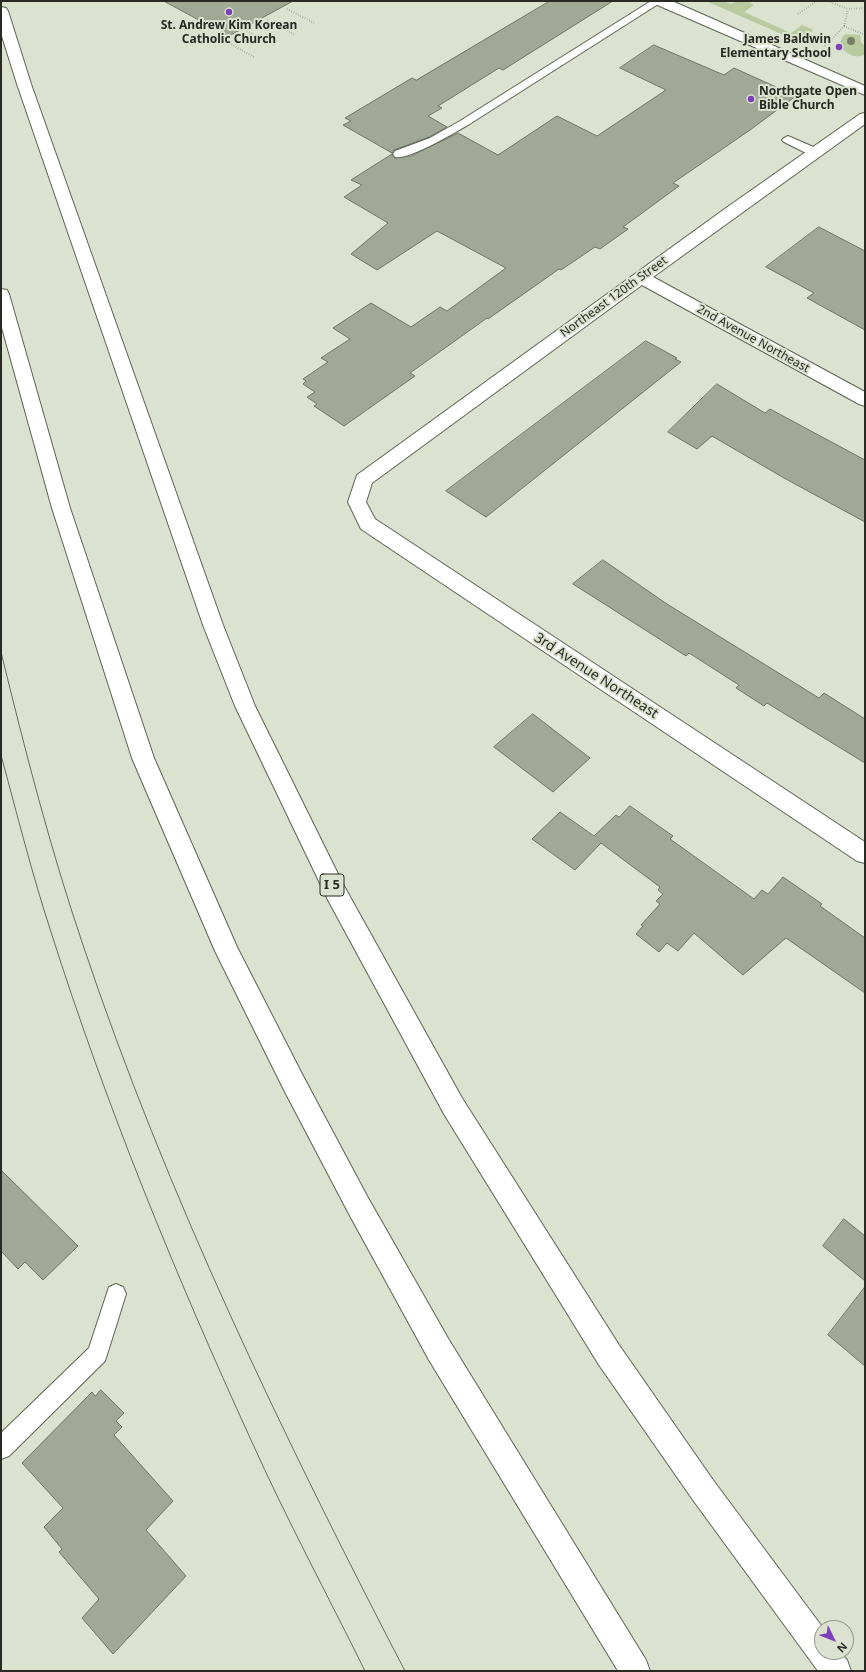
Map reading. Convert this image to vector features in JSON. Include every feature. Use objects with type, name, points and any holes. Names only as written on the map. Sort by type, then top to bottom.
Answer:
[{"type":"main road","points":[[659,1],[865,91]]},
{"type":"main road","name":"I 5","points":[[1,11],[24,84],[213,625],[245,706],[336,893],[453,1106],[609,1354],[703,1490],[836,1671]]},
{"type":"main road","name":"Northeast 120th Street","points":[[364,480],[814,152],[865,117]]},
{"type":"main road","name":"2nd Avenue Northeast","points":[[642,277],[865,400]]},
{"type":"main road","points":[[1,294],[62,508],[143,758],[227,951],[293,1082],[358,1205],[439,1350],[635,1671]]},
{"type":"main road","name":"3rd Avenue Northeast","points":[[364,480],[357,502],[368,524],[865,854]]},
{"type":"lane","points":[[398,154],[434,140],[464,123],[659,1]]},
{"type":"lane","points":[[788,140],[814,152]]},
{"type":"lane","points":[[1,1448],[98,1354],[116,1294]]},
{"type":"path","points":[[798,14],[818,1]]},
{"type":"path","points":[[828,1],[848,9],[865,8]]},
{"type":"path","points":[[287,9],[314,23]]},
{"type":"path","points":[[824,47],[844,26],[848,9]]},
{"type":"path","points":[[267,20],[294,34]]},
{"type":"path","points":[[844,26],[865,35]]},
{"type":"path","points":[[247,31],[274,45]]},
{"type":"path","points":[[227,42],[254,57]]},
{"type":"green space","points":[[706,1],[724,1],[731,4],[746,1],[754,5],[744,12],[791,33],[802,25],[812,29],[813,31],[800,37],[786,36]]},
{"type":"green space","points":[[846,34],[860,35],[861,42],[865,46],[865,54],[855,56],[845,51],[841,43],[842,38]]},
{"type":"building","name":"St. Andrew Kim Korean Catholic Church","points":[[164,1],[293,1],[229,36]]},
{"type":"building","points":[[550,1],[613,1],[503,70],[499,68],[438,106],[442,108],[428,116],[447,127],[429,137],[394,150],[392,153],[343,125],[351,121],[345,118],[412,78],[416,80]]},
{"type":"building","points":[[654,45],[724,75],[734,68],[796,96],[673,183],[679,186],[623,227],[628,229],[600,249],[595,247],[561,270],[559,269],[488,319],[487,318],[410,373],[415,376],[344,426],[314,406],[317,404],[307,397],[315,392],[303,384],[306,381],[303,379],[328,362],[321,358],[350,339],[333,328],[371,303],[411,327],[440,307],[447,311],[506,268],[437,231],[377,270],[351,254],[388,223],[344,197],[362,185],[351,180],[392,154],[395,158],[411,156],[458,133],[498,155],[557,116],[597,136],[666,90],[620,68]]},
{"type":"building","points":[[819,227],[865,251],[865,330],[807,298],[814,293],[766,267]]},
{"type":"building","points":[[646,341],[677,358],[675,359],[681,362],[486,517],[446,491]]},
{"type":"building","points":[[717,384],[765,413],[770,409],[865,460],[865,522],[784,478],[712,436],[697,449],[668,432]]},
{"type":"building","points":[[603,560],[667,604],[819,698],[824,693],[865,719],[865,763],[767,703],[764,706],[736,688],[739,685],[689,653],[686,656],[573,584]]},
{"type":"building","points":[[533,714],[590,758],[553,792],[494,747]]},
{"type":"building","points":[[630,806],[673,836],[670,839],[754,899],[762,890],[768,894],[783,877],[822,904],[820,906],[865,938],[865,993],[786,938],[743,975],[694,933],[678,951],[667,943],[659,952],[636,934],[643,926],[641,925],[660,904],[656,901],[663,894],[658,890],[660,887],[601,843],[575,870],[532,839],[560,812],[594,836],[616,815],[619,817]]},
{"type":"building","points":[[1,1170],[78,1246],[43,1280],[25,1262],[18,1269],[1,1251]]},
{"type":"building","points":[[844,1219],[865,1236],[865,1281],[823,1246]]},
{"type":"building","points":[[865,1287],[865,1366],[828,1335]]},
{"type":"building","points":[[101,1390],[124,1413],[116,1421],[122,1427],[114,1435],[173,1501],[146,1530],[186,1576],[113,1654],[82,1618],[99,1599],[59,1552],[62,1549],[44,1527],[63,1508],[22,1463],[92,1392],[95,1396]]},
{"type":"tram line","points":[[1,652],[39,799],[71,909],[116,1039],[152,1131],[190,1223],[272,1404],[315,1494],[405,1671]]},
{"type":"tram line","points":[[1,755],[31,866],[72,997],[118,1125],[143,1189],[195,1315],[264,1469],[365,1671]]},
{"type":"place","name":"St. Andrew Kim Korean Catholic Church","points":[[229,12]]},
{"type":"place","name":"James Baldwin Elementary School","points":[[839,47]]},
{"type":"place","name":"Northgate Open Bible Church","points":[[751,99]]}]
